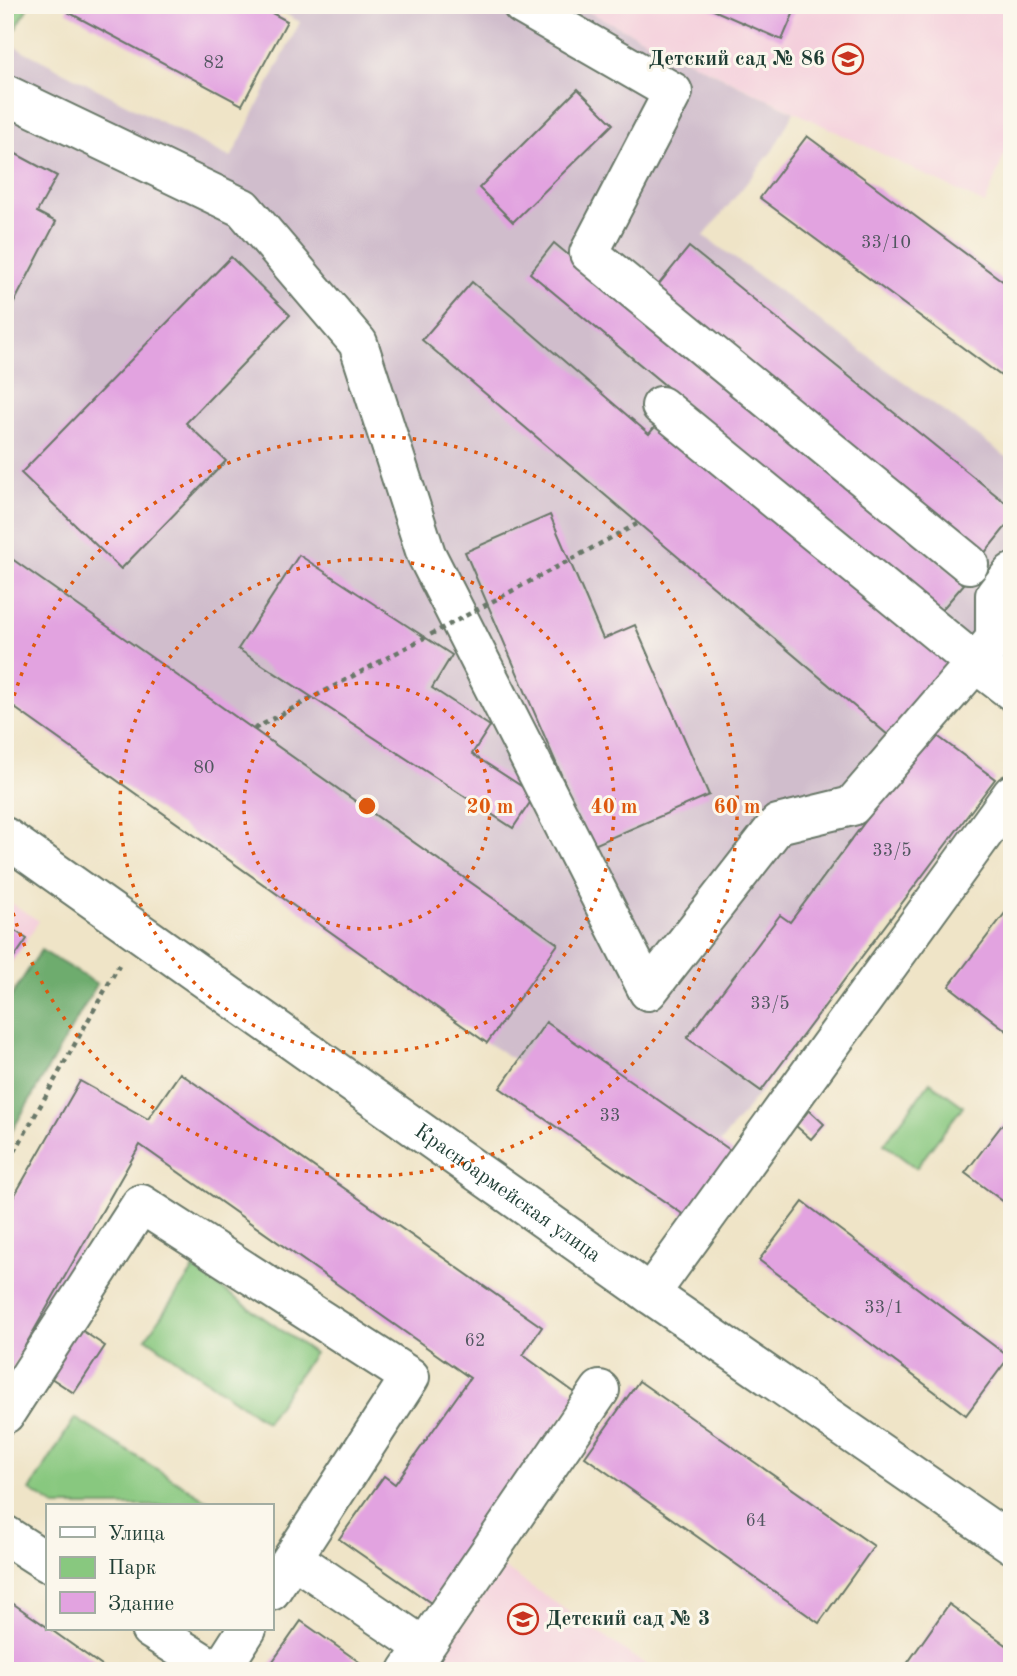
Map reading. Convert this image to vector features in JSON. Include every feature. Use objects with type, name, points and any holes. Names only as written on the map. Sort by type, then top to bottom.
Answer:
[{"type":"street","points":[[522,5],[673,92],[589,253],[969,564]]},
{"type":"street","points":[[5,94],[243,208],[358,343],[426,554],[648,991],[778,824],[852,806],[995,639],[995,595],[1012,573]]},
{"type":"street","points":[[661,406],[1012,691]]},
{"type":"street","points":[[650,1294],[1012,794]]},
{"type":"street","name":"Красноармейская улица","points":[[5,836],[650,1294],[1012,1544]]},
{"type":"street","points":[[5,1414],[141,1204],[410,1377],[273,1588]]},
{"type":"street","points":[[293,1558],[416,1659],[600,1390]]},
{"type":"street","points":[[5,1535],[46,1561]]},
{"type":"street","points":[[152,1630],[218,1671],[246,1630]]},
{"type":"path","points":[[254,729],[637,524]]},
{"type":"path","points":[[5,1169],[138,930]]},
{"type":"shaded area","points":[[268,5],[574,5],[794,112],[773,150],[704,236],[1012,461],[1012,592],[932,732],[995,779],[720,1143],[546,1023],[518,1062],[487,1043],[5,701],[5,48],[8,43],[231,158],[300,22]]},
{"type":"shaded area","name":"Детский сад № 86","points":[[574,5],[1012,5],[1012,135],[985,204]]},
{"type":"shaded area","points":[[5,899],[39,921],[5,971]]},
{"type":"shaded area","name":"Детский сад № 3","points":[[503,1567],[655,1671],[430,1671]]},
{"type":"green space","points":[[5,5],[29,5],[8,43],[5,41]]},
{"type":"green space","points":[[41,950],[97,984],[5,1143],[5,1006]]},
{"type":"green space","points":[[930,1082],[963,1106],[916,1168],[884,1144]]},
{"type":"green space","points":[[194,1269],[314,1353],[266,1422],[146,1338]]},
{"type":"green space","points":[[75,1418],[211,1503],[52,1504],[30,1490]]},
{"type":"building","points":[[69,5],[257,5],[287,21],[242,105],[66,11]]},
{"type":"building","points":[[702,5],[797,5],[782,40]]},
{"type":"building","points":[[578,89],[613,124],[513,222],[479,188]]},
{"type":"building","points":[[807,136],[1012,288],[1012,384],[760,198]]},
{"type":"building","points":[[5,148],[57,176],[37,212],[56,222],[5,320]]},
{"type":"building","points":[[554,243],[964,584],[939,613],[530,273]]},
{"type":"building","points":[[689,247],[1012,508],[1012,519],[983,555],[654,290]]},
{"type":"building","points":[[231,257],[290,315],[186,423],[226,461],[121,569],[21,473]]},
{"type":"building","points":[[472,282],[649,434],[663,417],[952,661],[888,735],[422,340]]},
{"type":"building","points":[[550,515],[603,639],[635,625],[709,795],[592,846],[465,552]]},
{"type":"building","points":[[5,554],[558,944],[487,1043],[5,701]]},
{"type":"building","points":[[299,555],[452,655],[432,688],[490,726],[472,754],[535,795],[513,828],[238,649]]},
{"type":"building","points":[[932,732],[995,779],[761,1091],[687,1038],[780,915],[790,922]]},
{"type":"building","points":[[1012,904],[1012,1025],[1007,1031],[949,986]]},
{"type":"building","points":[[5,924],[27,939],[5,971]]},
{"type":"building","points":[[546,1022],[733,1152],[687,1217],[500,1088]]},
{"type":"building","points":[[180,1073],[542,1327],[523,1355],[578,1395],[431,1603],[339,1539],[384,1476],[395,1484],[470,1378],[140,1145],[5,1381],[5,1212],[80,1081],[148,1119]]},
{"type":"building","points":[[809,1110],[824,1124],[811,1139],[796,1126]]},
{"type":"building","points":[[1012,1112],[1012,1208],[965,1173]]},
{"type":"building","points":[[803,1202],[1009,1357],[966,1415],[759,1260]]},
{"type":"building","points":[[71,1323],[105,1346],[74,1393],[39,1370]]},
{"type":"building","points":[[639,1381],[874,1546],[819,1623],[585,1457]]},
{"type":"building","points":[[5,1598],[46,1626],[46,1630],[51,1630],[109,1671],[5,1671]]},
{"type":"building","points":[[949,1604],[1012,1649],[1012,1671],[902,1671]]},
{"type":"building","points":[[301,1621],[372,1671],[266,1671]]},
{"type":"place","name":"Детский сад № 86","points":[[848,59]]},
{"type":"place","name":"Детский сад № 3","points":[[523,1619]]}]
